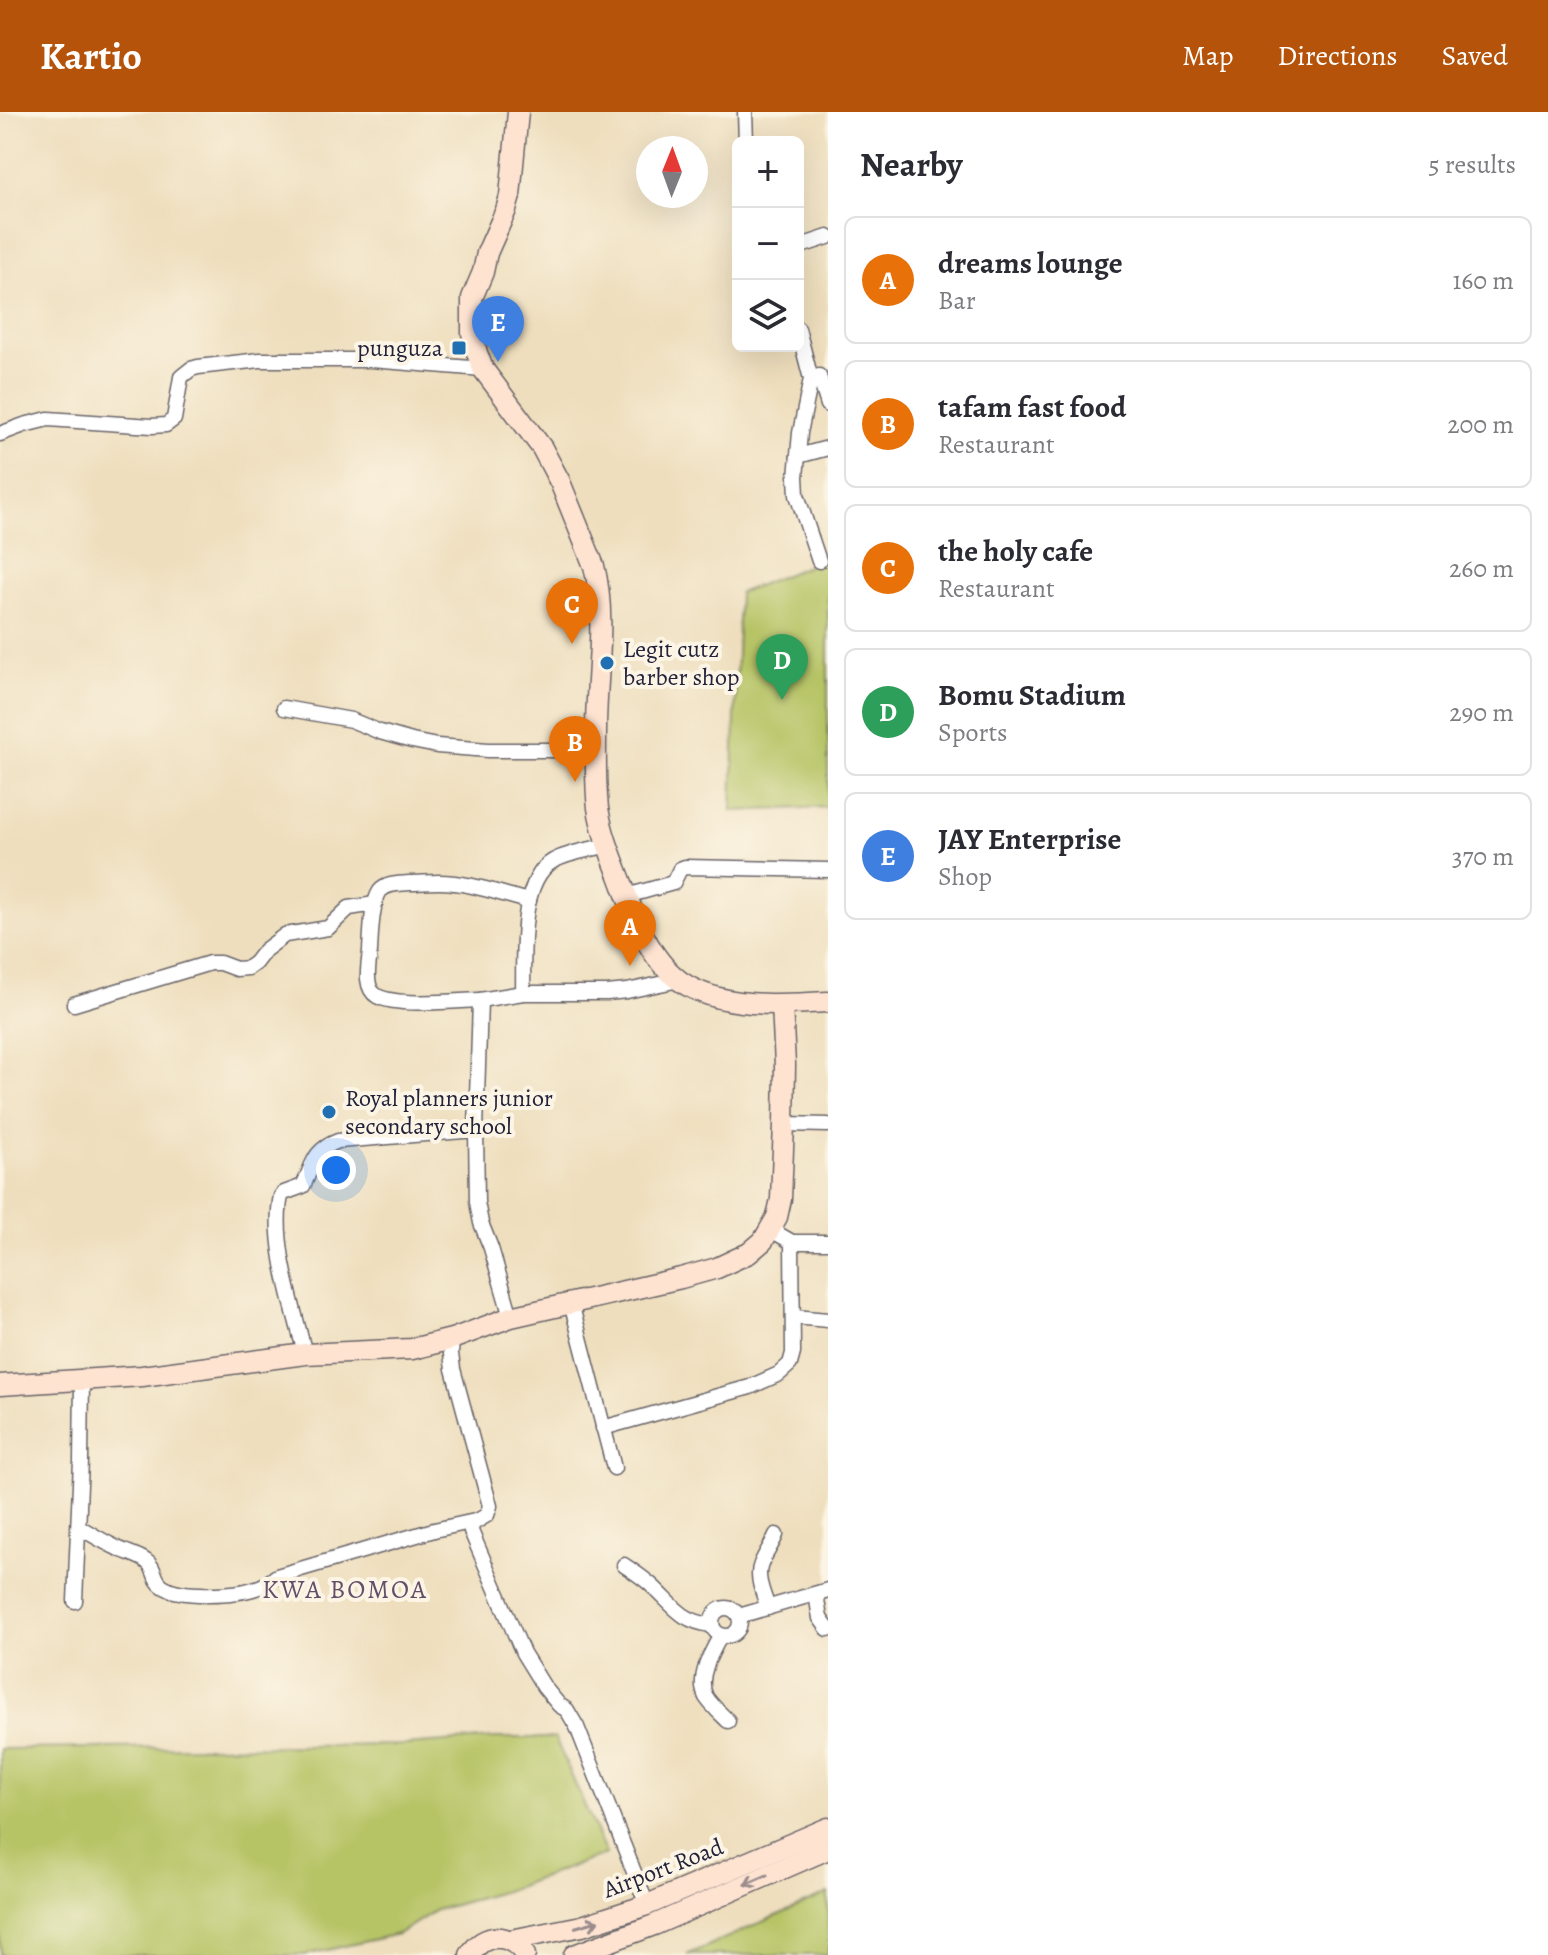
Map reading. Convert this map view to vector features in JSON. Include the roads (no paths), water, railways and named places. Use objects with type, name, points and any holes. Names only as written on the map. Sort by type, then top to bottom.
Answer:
[{"type":"street","points":[[518,112],[510,196],[472,298],[472,333],[483,369],[542,448],[560,482],[594,566],[599,620],[596,750],[599,809],[608,845],[637,923],[649,945],[679,980],[726,1000],[782,1005],[828,1002]]},
{"type":"street","points":[[745,112],[746,136]]},
{"type":"street","points":[[804,245],[828,237]]},
{"type":"street","points":[[804,342],[828,405]]},
{"type":"street","points":[[0,434],[48,419],[166,425],[174,419],[181,377],[198,367],[260,360],[371,360],[483,369]]},
{"type":"street","points":[[819,376],[800,433],[796,477],[797,495],[819,561]]},
{"type":"street","points":[[798,456],[828,448]]},
{"type":"street","points":[[284,708],[351,720],[391,735],[437,746],[596,750]]},
{"type":"street","points":[[523,993],[529,901],[542,870],[563,856],[608,845]]},
{"type":"street","points":[[627,896],[673,883],[680,869],[685,867],[828,870]]},
{"type":"street","points":[[529,901],[440,882],[385,887],[378,894],[371,931],[368,976],[374,995],[401,1002],[480,1000],[523,993],[617,992],[679,980]]},
{"type":"street","points":[[74,1004],[210,963],[243,970],[285,935],[328,928],[349,908],[375,904]]},
{"type":"street","points":[[480,1000],[477,1202],[511,1317]]},
{"type":"street","points":[[0,1385],[142,1376],[332,1351],[412,1349],[452,1339],[511,1317],[717,1268],[749,1253],[771,1230],[781,1199],[785,1065],[782,1005]]},
{"type":"street","points":[[784,1124],[828,1125]]},
{"type":"street","points":[[305,1354],[283,1265],[279,1232],[281,1196],[303,1186],[318,1153],[325,1146],[338,1141],[476,1130]]},
{"type":"street","points":[[771,1230],[792,1242],[828,1242]]},
{"type":"street","points":[[603,1428],[750,1387],[779,1374],[792,1360],[792,1242]]},
{"type":"street","points":[[571,1303],[614,1468]]},
{"type":"street","points":[[794,1317],[828,1320]]},
{"type":"street","points":[[79,1527],[146,1560],[152,1566],[159,1584],[167,1589],[189,1593],[231,1593],[258,1588],[277,1576],[475,1521],[487,1515],[490,1506],[453,1369],[452,1339]]},
{"type":"street","points":[[75,1601],[82,1380]]},
{"type":"street","points":[[475,1521],[471,1531],[515,1636],[544,1687],[567,1710],[577,1727],[647,1905]]},
{"type":"street","points":[[768,1608],[758,1572],[776,1535]]},
{"type":"street","points":[[624,1565],[652,1586],[673,1608],[697,1623],[717,1630],[731,1635],[740,1625],[739,1616],[732,1609],[722,1608],[714,1614],[717,1630],[703,1687],[706,1697],[728,1721]]},
{"type":"street","points":[[739,1616],[822,1592],[820,1618],[828,1629]]},
{"type":"street","name":"Airport Road","points":[[469,1954],[478,1944],[494,1938],[518,1948],[647,1905],[828,1828]]},
{"type":"street","name":"Airport Road","points":[[574,1955],[654,1925],[828,1849]]},
{"type":"place","name":"punguza","points":[[459,348]]},
{"type":"place","name":"JAY Enterprise","points":[[498,362]]},
{"type":"place","name":"the holy cafe","points":[[572,644]]},
{"type":"place","name":"Legit cutz barber shop","points":[[607,663]]},
{"type":"place","name":"Bomu Stadium","points":[[782,700]]},
{"type":"place","name":"tafam fast food","points":[[575,782]]},
{"type":"place","name":"dreams lounge","points":[[630,966]]},
{"type":"place","name":"Royal planners junior secondary school","points":[[329,1112]]},
{"type":"district","name":"KWA BOMOA","points":[[345,1589]]}]
